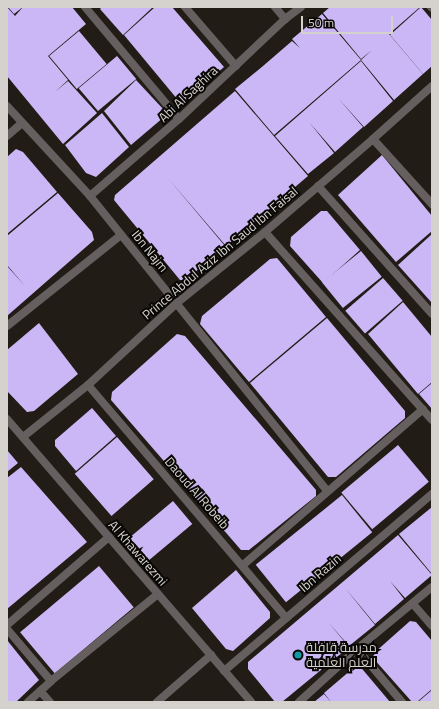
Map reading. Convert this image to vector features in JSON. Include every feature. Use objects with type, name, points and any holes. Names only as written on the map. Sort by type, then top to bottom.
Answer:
[{"type":"street","points":[[85,7],[179,119]]},
{"type":"street","points":[[185,7],[236,66]]},
{"type":"street","points":[[275,7],[286,19]]},
{"type":"street","name":"Abi Al Saghira","points":[[90,196],[179,119],[300,7]]},
{"type":"street","name":"Prince Abdul Aziz Ibn Saud Ibn Faisal","points":[[23,437],[88,384],[177,303],[265,232],[432,86]]},
{"type":"street","name":"Ibn Najm","points":[[7,106],[90,196],[327,491]]},
{"type":"street","points":[[7,136],[22,123]]},
{"type":"street","points":[[373,139],[432,204]]},
{"type":"street","points":[[318,186],[432,314]]},
{"type":"street","points":[[265,232],[432,420]]},
{"type":"street","points":[[7,326],[121,235]]},
{"type":"street","name":"Daoud Al Robeib","points":[[88,384],[243,565],[286,618]]},
{"type":"street","points":[[243,565],[423,409]]},
{"type":"street","name":"Al Khawarezmi","points":[[7,419],[251,702]]},
{"type":"street","name":"Ibn Razin","points":[[224,671],[432,494]]},
{"type":"street","points":[[7,625],[109,537]]},
{"type":"street","points":[[299,702],[357,649],[432,587]]},
{"type":"street","points":[[28,702],[51,681],[158,594]]},
{"type":"street","points":[[413,604],[432,626]]},
{"type":"street","points":[[7,629],[51,681]]},
{"type":"street","points":[[357,649],[402,702]]},
{"type":"street","points":[[157,702],[211,656]]},
{"type":"street","points":[[40,691],[50,702]]},
{"type":"building","points":[[7,7],[15,16],[23,7],[72,7],[86,24],[48,56],[68,80],[55,92],[68,81],[97,113],[63,144],[7,76]]},
{"type":"building","points":[[8,7],[23,7],[14,14]]},
{"type":"building","points":[[102,7],[153,7],[123,35],[100,9]]},
{"type":"building","points":[[155,7],[172,7],[224,67],[183,102],[178,100],[124,35]]},
{"type":"building","points":[[330,7],[420,7],[389,34],[423,74],[394,100],[361,60],[372,50],[361,59],[323,13]]},
{"type":"building","points":[[421,7],[432,20],[432,66],[423,74],[390,35]]},
{"type":"building","points":[[322,14],[361,60],[274,135],[235,89],[292,41],[300,48],[292,39]]},
{"type":"building","points":[[79,31],[107,64],[77,89],[49,56]]},
{"type":"building","points":[[117,56],[136,79],[98,111],[79,88]]},
{"type":"building","points":[[361,61],[393,101],[364,127],[338,98],[363,127],[335,152],[309,122],[334,153],[308,174],[275,136]]},
{"type":"building","points":[[136,80],[165,111],[164,117],[131,145],[104,111]]},
{"type":"building","points":[[235,91],[308,176],[226,246],[167,177],[225,246],[186,280],[180,280],[114,200],[115,195]]},
{"type":"building","points":[[102,113],[129,147],[96,177],[86,173],[65,145]]},
{"type":"building","points":[[16,149],[23,152],[57,192],[7,234],[7,157]]},
{"type":"building","points":[[382,155],[432,216],[432,231],[396,262],[338,195]]},
{"type":"building","points":[[58,193],[92,232],[94,240],[7,316],[7,266],[25,286],[7,265],[7,236]]},
{"type":"building","points":[[321,211],[327,211],[360,250],[323,283],[290,246],[291,237]]},
{"type":"building","points":[[432,234],[432,303],[398,265]]},
{"type":"building","points":[[361,251],[382,277],[343,308],[322,282]]},
{"type":"building","points":[[277,258],[326,317],[249,382],[200,324],[202,316],[270,259]]},
{"type":"building","points":[[383,278],[403,301],[365,333],[345,311]]},
{"type":"building","points":[[403,302],[432,337],[432,382],[418,394],[368,334]]},
{"type":"building","points":[[327,318],[405,411],[405,418],[336,477],[328,477],[250,383]]},
{"type":"building","points":[[39,323],[78,374],[34,411],[27,412],[7,391],[7,350]]},
{"type":"building","points":[[177,334],[185,336],[316,490],[316,496],[249,550],[241,550],[111,400],[112,392]]},
{"type":"building","points":[[432,383],[432,409],[419,394]]},
{"type":"building","points":[[92,408],[116,436],[76,471],[55,446],[55,440]]},
{"type":"building","points":[[117,437],[154,479],[111,516],[75,474]]},
{"type":"building","points":[[398,445],[429,482],[372,529],[341,493]]},
{"type":"building","points":[[7,450],[18,463],[7,472]]},
{"type":"building","points":[[21,467],[87,542],[7,609],[7,478]]},
{"type":"building","points":[[342,495],[372,532],[286,602],[256,565]]},
{"type":"building","points":[[173,501],[192,524],[149,561],[129,538]]},
{"type":"building","points":[[432,507],[432,574],[399,534]]},
{"type":"building","points":[[398,535],[432,575],[405,598],[390,581],[404,599],[375,624],[345,588],[375,625],[349,646],[328,622],[349,647],[282,702],[275,702],[248,669],[248,662]]},
{"type":"building","points":[[99,566],[134,607],[55,674],[20,632]]},
{"type":"building","points":[[236,570],[270,612],[270,618],[233,651],[226,649],[192,608]]},
{"type":"building","points":[[410,621],[416,622],[432,641],[432,689],[417,702],[412,702],[373,658],[374,653]]},
{"type":"building","points":[[7,640],[39,680],[16,702],[7,702]]},
{"type":"building","points":[[358,664],[390,702],[331,702],[324,693]]},
{"type":"building","points":[[432,690],[432,702],[418,702]]},
{"type":"building","points":[[324,694],[331,702],[314,702]]},
{"type":"place","name":"مدرسة قافلة العلم العلمية","points":[[298,655]]}]
